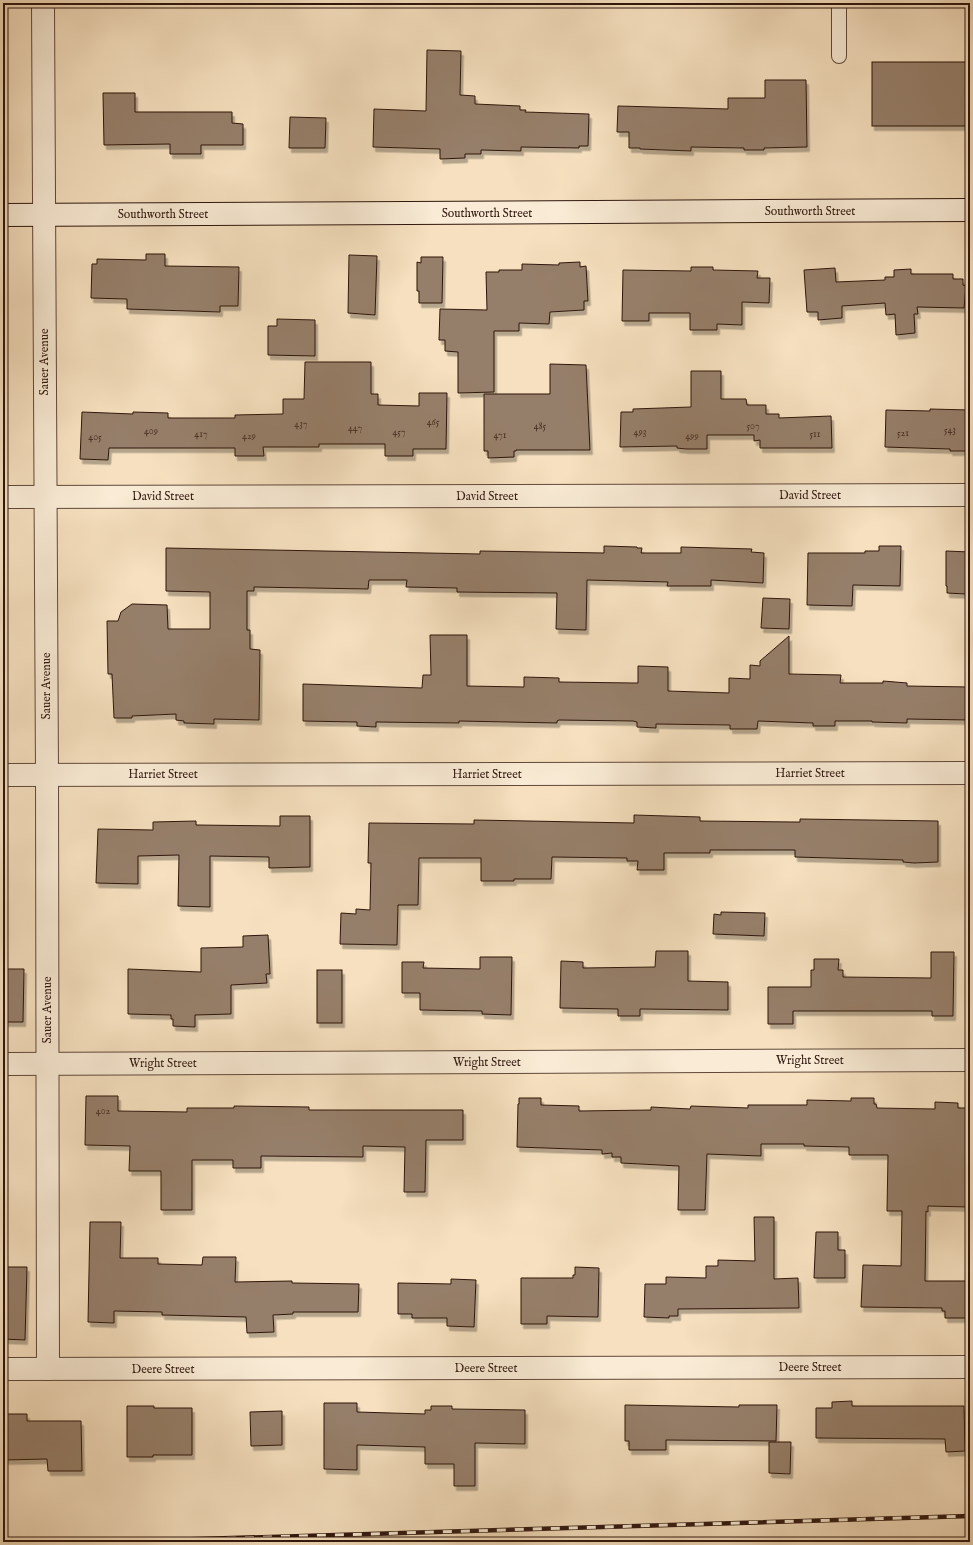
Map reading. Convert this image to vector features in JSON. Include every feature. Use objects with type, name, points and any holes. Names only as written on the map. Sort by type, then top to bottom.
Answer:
[{"type":"street","name":"Sauer Avenue","points":[[43,3],[48,1369]]},
{"type":"street","name":"Southworth Street","points":[[3,215],[970,210]]},
{"type":"street","name":"David Street","points":[[3,497],[970,495]]},
{"type":"street","name":"Harriet Street","points":[[3,775],[970,773]]},
{"type":"street","name":"Wright Street","points":[[3,1064],[970,1060]]},
{"type":"street","name":"Deere Street","points":[[3,1369],[970,1367]]},
{"type":"lane","points":[[839,3],[840,56]]},
{"type":"building","points":[[427,50],[461,51],[460,95],[475,96],[475,104],[520,106],[520,110],[526,110],[525,112],[589,114],[588,146],[579,146],[579,148],[521,147],[521,151],[481,150],[481,154],[465,154],[465,158],[440,159],[440,149],[373,147],[374,109],[426,111]]},
{"type":"building","points":[[872,62],[970,62],[970,126],[872,126]]},
{"type":"building","points":[[765,80],[806,80],[807,147],[744,150],[744,148],[691,147],[691,151],[640,149],[629,148],[629,132],[617,132],[618,106],[728,109],[728,98],[765,98]]},
{"type":"building","points":[[103,93],[135,93],[135,112],[232,112],[232,123],[243,124],[243,145],[201,145],[201,154],[170,154],[170,144],[104,145]]},
{"type":"building","points":[[290,117],[326,118],[325,148],[289,148]]},
{"type":"building","points":[[146,254],[165,254],[165,266],[239,267],[238,306],[220,306],[220,312],[127,309],[127,299],[91,298],[92,264],[97,264],[97,259],[146,260]]},
{"type":"building","points":[[349,255],[377,256],[375,315],[348,313]]},
{"type":"building","points":[[421,257],[443,257],[442,303],[419,303],[419,291],[417,291],[417,262],[421,263]]},
{"type":"building","points":[[580,262],[580,267],[586,266],[588,301],[584,301],[584,310],[550,312],[549,324],[519,323],[519,331],[494,331],[494,392],[458,393],[458,352],[445,351],[445,340],[439,340],[440,309],[487,310],[486,272],[499,272],[499,270],[522,270],[522,264],[559,265],[559,263]]},
{"type":"building","points":[[691,267],[713,267],[713,270],[758,271],[757,278],[770,278],[769,303],[742,302],[742,325],[717,324],[717,330],[690,330],[690,313],[649,313],[649,321],[622,321],[623,270],[691,271]]},
{"type":"building","points":[[835,268],[836,282],[885,280],[885,277],[894,277],[894,270],[911,269],[911,274],[953,274],[953,279],[963,279],[963,285],[966,286],[964,308],[917,307],[918,314],[914,314],[915,333],[896,335],[895,314],[886,315],[885,303],[842,306],[842,318],[818,320],[818,312],[807,312],[804,270]]},
{"type":"building","points":[[277,319],[315,320],[315,356],[268,355],[268,326],[277,326]]},
{"type":"building","points":[[305,362],[371,362],[371,394],[378,394],[378,405],[419,406],[419,393],[447,393],[446,449],[413,449],[413,456],[385,456],[385,444],[319,444],[319,447],[263,447],[264,456],[235,456],[235,448],[109,448],[108,460],[80,459],[82,412],[133,414],[133,412],[168,413],[168,418],[235,418],[235,415],[283,414],[283,399],[304,399]]},
{"type":"building","points":[[550,364],[586,365],[590,450],[516,450],[514,451],[514,457],[488,458],[488,451],[484,451],[484,394],[550,394]]},
{"type":"building","points":[[691,371],[721,371],[721,399],[746,399],[747,405],[766,405],[766,414],[779,414],[779,418],[831,416],[832,448],[760,448],[760,440],[754,441],[754,435],[707,435],[707,449],[686,449],[677,448],[677,446],[620,447],[621,412],[633,412],[633,409],[691,407]]},
{"type":"building","points":[[930,409],[970,410],[970,451],[885,447],[886,410],[930,411]]},
{"type":"building","points":[[604,546],[637,547],[642,548],[641,553],[681,553],[681,547],[752,549],[751,552],[764,553],[763,583],[711,580],[711,586],[667,586],[668,582],[587,580],[586,630],[556,629],[557,593],[457,592],[457,588],[406,587],[407,580],[369,580],[368,589],[254,587],[254,591],[247,591],[247,630],[250,630],[250,649],[260,650],[259,720],[214,719],[214,724],[184,723],[184,721],[176,720],[176,714],[114,718],[112,674],[108,674],[107,621],[118,621],[121,612],[132,604],[167,605],[168,629],[210,629],[210,592],[166,591],[166,548],[480,554],[480,551],[604,553]]},
{"type":"building","points":[[879,546],[901,546],[900,586],[853,585],[852,606],[807,605],[808,553],[865,553],[865,551],[879,551]]},
{"type":"building","points":[[946,551],[970,552],[970,587],[966,587],[966,594],[947,593]]},
{"type":"building","points":[[763,598],[790,599],[789,629],[761,628]]},
{"type":"building","points":[[430,635],[467,635],[467,686],[524,687],[524,677],[559,678],[559,682],[638,683],[638,666],[668,667],[668,691],[729,693],[729,678],[750,679],[750,665],[760,666],[760,661],[789,636],[789,674],[841,675],[840,683],[883,683],[883,681],[907,683],[907,686],[970,687],[970,720],[907,719],[907,723],[835,721],[835,726],[813,726],[813,723],[758,721],[757,729],[730,729],[730,725],[656,724],[656,728],[637,727],[637,722],[633,721],[559,720],[557,723],[459,721],[459,723],[376,722],[376,727],[357,726],[357,722],[303,721],[303,684],[422,688],[423,675],[431,675]]},
{"type":"building","points":[[634,815],[700,817],[700,821],[800,822],[800,819],[938,821],[938,862],[914,863],[903,862],[903,860],[795,857],[795,850],[710,850],[710,853],[664,853],[664,870],[637,870],[638,861],[627,861],[627,858],[552,857],[551,879],[481,881],[481,858],[419,858],[418,905],[398,905],[397,945],[340,944],[341,913],[356,914],[356,909],[370,910],[371,863],[368,863],[369,823],[474,824],[474,820],[634,823]]},
{"type":"building","points":[[280,816],[310,816],[310,867],[269,868],[269,857],[210,856],[210,907],[178,906],[179,855],[138,856],[138,884],[96,883],[98,829],[153,830],[153,822],[196,821],[196,825],[280,826]]},
{"type":"building","points":[[721,912],[765,913],[764,936],[713,934],[714,914],[721,915]]},
{"type":"building","points":[[268,935],[270,974],[266,974],[267,983],[231,985],[231,1014],[195,1015],[195,1027],[173,1026],[173,1019],[171,1019],[171,1015],[128,1014],[128,969],[201,972],[201,948],[243,947],[243,936]]},
{"type":"building","points":[[656,951],[688,951],[688,981],[728,982],[728,1010],[640,1009],[640,1016],[618,1016],[618,1009],[560,1008],[561,961],[583,962],[583,968],[655,967]]},
{"type":"building","points":[[931,952],[954,952],[953,1016],[932,1016],[932,1011],[793,1011],[793,1024],[768,1024],[768,987],[811,987],[811,970],[814,970],[814,959],[839,959],[838,970],[843,970],[843,977],[931,978]]},
{"type":"building","points":[[480,957],[512,957],[511,1015],[482,1014],[482,1011],[420,1010],[420,993],[402,993],[402,962],[424,962],[423,968],[480,969]]},
{"type":"building","points":[[3,969],[24,969],[23,1022],[3,1022]]},
{"type":"building","points":[[317,970],[342,970],[342,1023],[317,1023]]},
{"type":"building","points":[[86,1096],[118,1096],[118,1111],[187,1112],[187,1108],[234,1108],[234,1106],[309,1107],[309,1110],[463,1110],[463,1140],[426,1140],[425,1192],[404,1192],[405,1147],[363,1146],[363,1157],[261,1156],[261,1168],[233,1168],[233,1160],[192,1160],[192,1210],[161,1210],[161,1171],[129,1171],[130,1146],[85,1145]]},
{"type":"building","points":[[519,1098],[541,1098],[541,1105],[579,1106],[579,1111],[651,1110],[651,1107],[690,1109],[691,1106],[748,1108],[748,1105],[807,1105],[807,1100],[851,1101],[851,1098],[874,1098],[874,1104],[876,1104],[877,1108],[935,1109],[935,1102],[958,1103],[958,1108],[970,1108],[970,1207],[928,1206],[928,1212],[926,1211],[925,1281],[967,1281],[967,1318],[945,1318],[945,1311],[942,1311],[942,1308],[861,1307],[863,1265],[901,1266],[902,1211],[887,1211],[888,1155],[849,1155],[849,1147],[804,1146],[804,1144],[761,1144],[761,1156],[707,1154],[705,1210],[678,1210],[679,1166],[621,1163],[621,1157],[612,1157],[612,1153],[602,1154],[602,1150],[517,1147]]},
{"type":"building","points":[[754,1217],[774,1217],[774,1279],[798,1278],[799,1308],[678,1309],[678,1316],[669,1316],[669,1318],[644,1317],[645,1284],[666,1284],[666,1277],[706,1278],[706,1266],[718,1266],[718,1260],[755,1261]]},
{"type":"building","points":[[90,1222],[121,1222],[120,1258],[158,1258],[158,1264],[202,1265],[203,1257],[236,1257],[235,1282],[292,1281],[292,1283],[359,1284],[358,1312],[293,1312],[293,1314],[273,1315],[274,1332],[247,1333],[246,1317],[162,1315],[162,1312],[114,1311],[114,1323],[88,1322]]},
{"type":"building","points":[[816,1232],[838,1232],[838,1250],[845,1250],[845,1278],[814,1278]]},
{"type":"building","points":[[3,1267],[27,1267],[25,1340],[3,1339]]},
{"type":"building","points":[[575,1267],[599,1268],[598,1317],[547,1316],[547,1324],[521,1324],[521,1278],[573,1278],[573,1275],[575,1275]]},
{"type":"building","points":[[451,1279],[476,1280],[474,1327],[447,1326],[447,1318],[412,1318],[412,1314],[398,1314],[398,1283],[451,1284]]},
{"type":"building","points":[[852,1401],[852,1406],[964,1406],[965,1451],[946,1452],[945,1439],[816,1438],[816,1408],[832,1408],[832,1402]]},
{"type":"building","points":[[324,1403],[357,1403],[357,1412],[425,1414],[425,1410],[431,1410],[431,1406],[452,1406],[452,1409],[525,1410],[525,1444],[475,1443],[475,1486],[454,1486],[454,1464],[425,1464],[425,1447],[357,1445],[357,1470],[324,1469]]},
{"type":"building","points":[[625,1405],[739,1407],[739,1405],[777,1405],[776,1441],[666,1440],[666,1450],[629,1450],[629,1441],[625,1441]]},
{"type":"building","points":[[127,1406],[192,1408],[192,1455],[127,1457]]},
{"type":"building","points":[[282,1411],[282,1445],[251,1446],[250,1412]]},
{"type":"building","points":[[3,1414],[27,1414],[27,1421],[81,1421],[82,1471],[48,1471],[47,1459],[3,1460]]},
{"type":"building","points":[[769,1442],[791,1442],[790,1474],[769,1473]]},
{"type":"railway","points":[[101,1542],[970,1516]]}]
